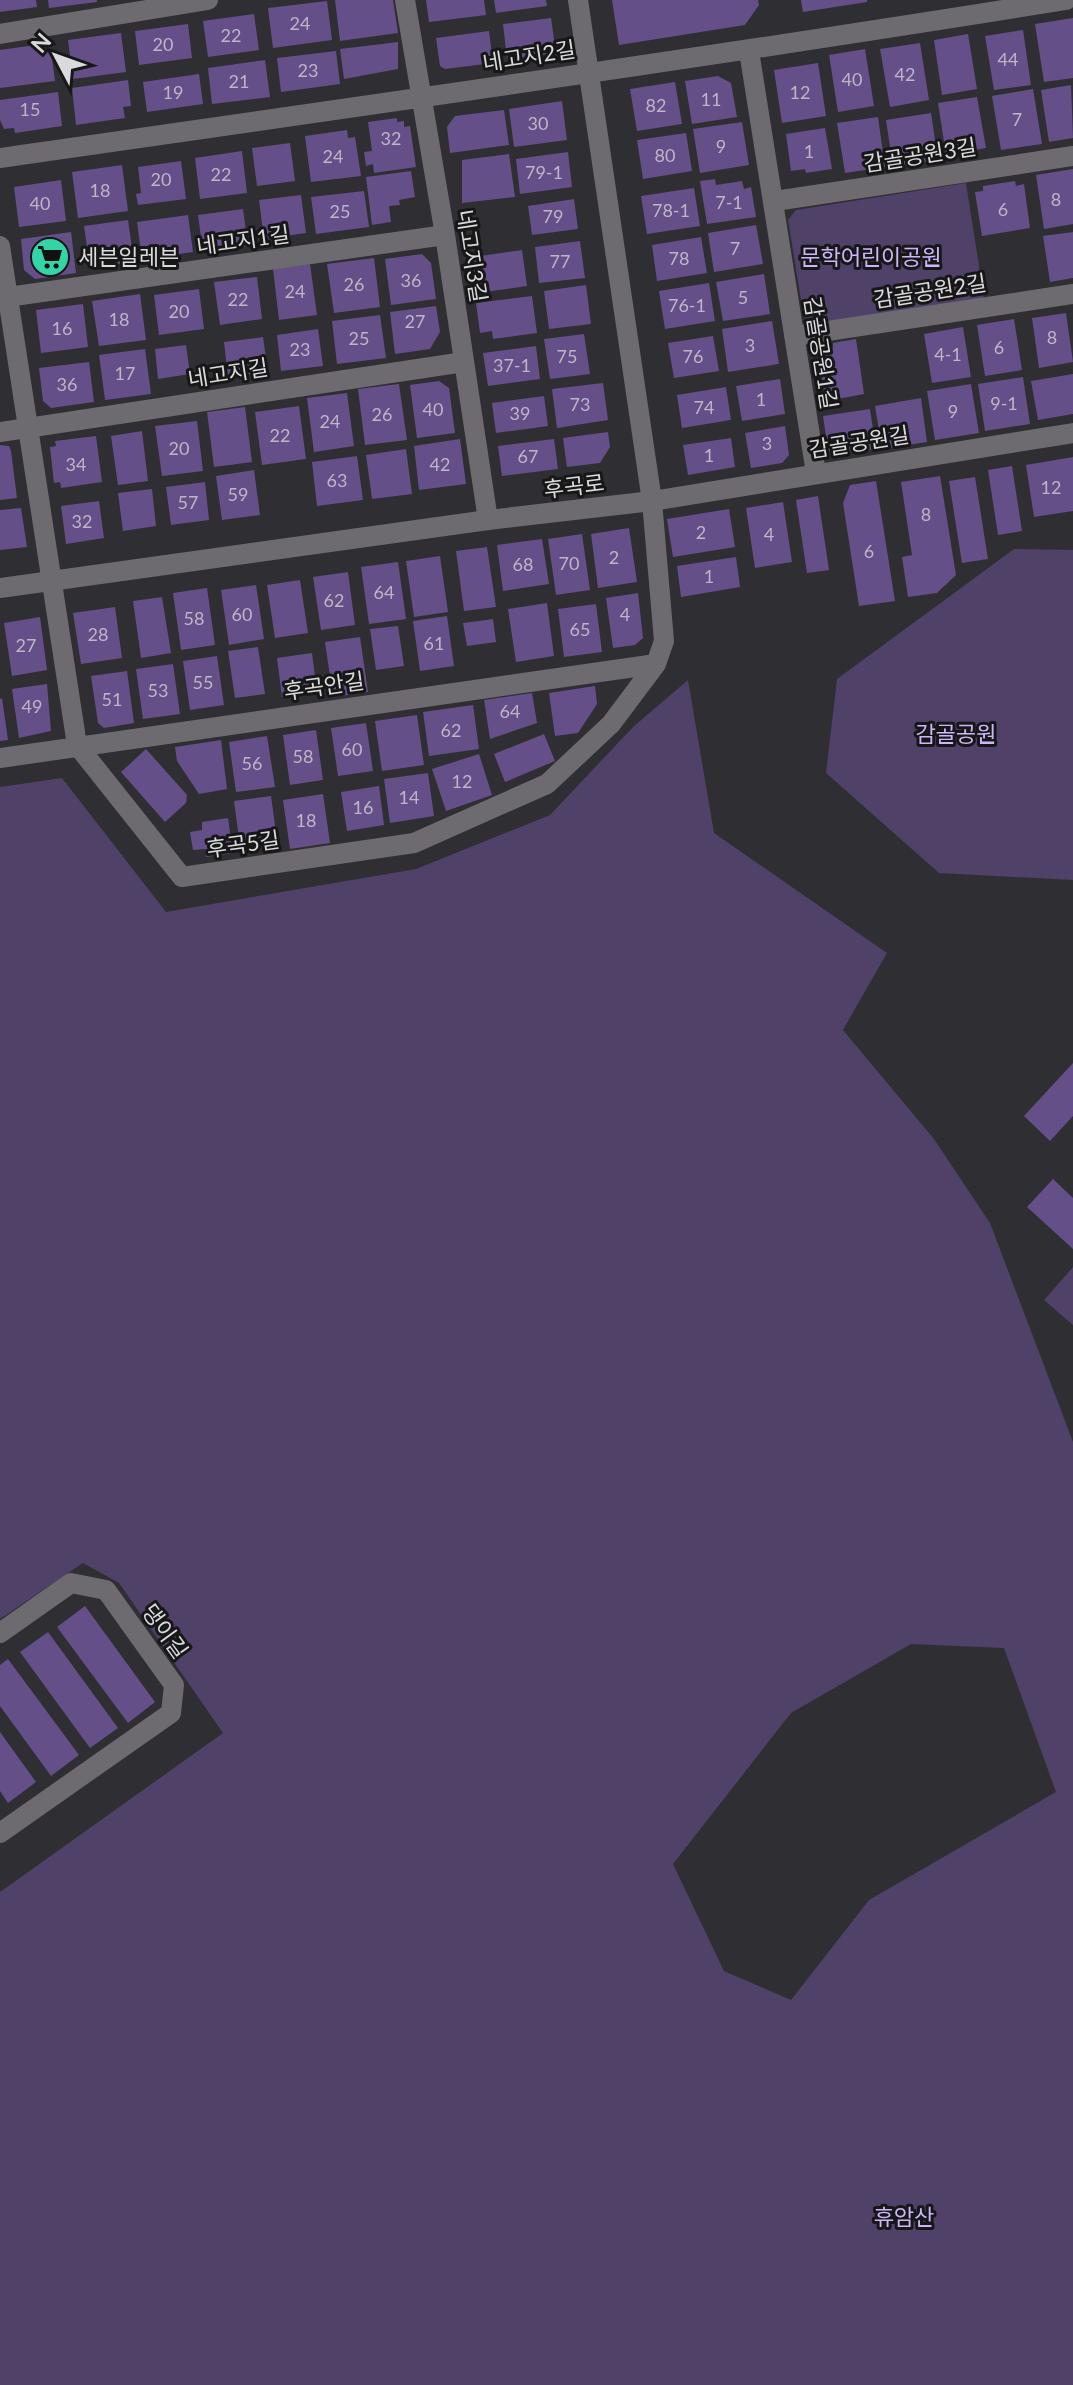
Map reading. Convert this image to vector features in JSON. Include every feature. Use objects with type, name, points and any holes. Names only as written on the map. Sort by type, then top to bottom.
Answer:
[{"type":"street","points":[[0,34],[208,0]]},
{"type":"street","name":"네고지3길","points":[[405,0],[445,235],[488,520]]},
{"type":"street","points":[[578,0],[652,501]]},
{"type":"street","name":"네고지2길","points":[[0,158],[589,70],[749,51],[1066,0]]},
{"type":"street","name":"감골공원1길","points":[[749,51],[816,473]]},
{"type":"street","name":"감골공원3길","points":[[775,201],[1073,156]]},
{"type":"street","name":"네고지1길","points":[[4,298],[445,235]]},
{"type":"street","name":"후곡5길","points":[[0,246],[4,298],[31,427],[77,745],[182,877],[414,843],[547,784],[611,724],[656,664],[664,641],[652,501]]},
{"type":"street","name":"감골공원2길","points":[[794,336],[1073,294]]},
{"type":"street","name":"네고지길","points":[[0,432],[464,362]]},
{"type":"street","name":"감골공원길","points":[[652,501],[1073,433]]},
{"type":"street","name":"후곡로","points":[[0,588],[488,520],[652,501]]},
{"type":"street","name":"후곡안길","points":[[0,758],[656,664]]},
{"type":"street","name":"댕이길","points":[[0,1633],[71,1583],[106,1590],[174,1685],[171,1713],[0,1833]]},
{"type":"green space","name":"문학어린이공원","points":[[966,183],[984,298],[813,325],[804,318],[788,220],[796,210]]},
{"type":"green space","name":"감골공원","points":[[1014,549],[1073,550],[1073,880],[939,873],[826,773],[837,679]]},
{"type":"green space","name":"휴암산","points":[[688,680],[714,833],[887,953],[843,1030],[934,1139],[990,1223],[1073,1442],[1073,2385],[0,2385],[0,1892],[223,1733],[119,1583],[83,1563],[0,1619],[0,787],[62,778],[166,912],[416,869],[550,815],[633,727]],"holes":[[[911,1644],[1004,1648],[1056,1792],[869,1900],[791,2000],[724,1971],[673,1864],[791,1713]]]},
{"type":"green space","points":[[1073,1267],[1073,1325],[1044,1300]]},
{"type":"building","points":[[0,0],[36,0],[37,7],[0,12]]},
{"type":"building","points":[[48,0],[97,0],[97,2],[49,8]]},
{"type":"building","points":[[335,0],[393,0],[398,33],[340,41]]},
{"type":"building","points":[[426,0],[484,0],[486,15],[429,22]]},
{"type":"building","points":[[494,0],[546,0],[547,6],[496,13]]},
{"type":"building","points":[[612,0],[758,0],[759,5],[745,25],[619,45]]},
{"type":"building","points":[[801,0],[867,0],[867,2],[803,12]]},
{"type":"building","points":[[327,1],[332,40],[273,48],[268,8]]},
{"type":"building","points":[[254,14],[259,50],[208,57],[203,21]]},
{"type":"building","points":[[551,18],[556,53],[507,59],[503,24]]},
{"type":"building","points":[[1073,18],[1073,78],[1044,82],[1035,24]]},
{"type":"building","points":[[188,24],[192,58],[139,65],[135,31]]},
{"type":"building","points":[[1023,30],[1031,85],[994,90],[985,36]]},
{"type":"building","points":[[489,31],[493,63],[445,69],[440,66],[436,38]]},
{"type":"building","points":[[121,33],[126,72],[73,79],[68,40]]},
{"type":"building","points":[[968,34],[977,89],[942,95],[934,40]]},
{"type":"building","points":[[398,42],[398,69],[344,79],[340,49]]},
{"type":"building","points":[[50,43],[55,81],[0,88],[0,50]]},
{"type":"building","points":[[920,43],[929,100],[890,107],[880,49]]},
{"type":"building","points":[[865,49],[874,106],[838,112],[829,55]]},
{"type":"building","points":[[336,51],[340,84],[281,92],[277,58]]},
{"type":"building","points":[[265,60],[270,97],[212,104],[208,68]]},
{"type":"building","points":[[818,63],[826,116],[782,123],[774,70]]},
{"type":"building","points":[[199,74],[203,104],[147,112],[143,82]]},
{"type":"building","points":[[718,76],[731,83],[737,117],[692,124],[685,81]]},
{"type":"building","points":[[128,80],[131,106],[123,107],[125,118],[76,125],[72,88]]},
{"type":"building","points":[[675,82],[682,124],[637,131],[630,89]]},
{"type":"building","points":[[1071,85],[1073,138],[1049,142],[1041,90]]},
{"type":"building","points":[[1033,89],[1042,144],[1001,150],[992,96]]},
{"type":"building","points":[[58,92],[62,126],[15,133],[14,128],[4,129],[0,120],[0,100]]},
{"type":"building","points":[[977,97],[986,148],[946,155],[938,103]]},
{"type":"building","points":[[562,101],[567,140],[514,147],[509,109]]},
{"type":"building","points":[[504,110],[509,145],[450,153],[447,127],[455,116]]},
{"type":"building","points":[[931,113],[938,160],[893,167],[886,120]]},
{"type":"building","points":[[878,117],[885,167],[845,173],[837,123]]},
{"type":"building","points":[[397,118],[397,122],[404,121],[404,127],[410,126],[416,167],[374,173],[373,164],[366,166],[364,152],[372,151],[368,122]]},
{"type":"building","points":[[742,122],[749,165],[700,173],[693,129]]},
{"type":"building","points":[[825,128],[832,169],[806,173],[805,169],[791,171],[786,134]]},
{"type":"building","points":[[347,130],[348,138],[355,137],[361,176],[311,182],[305,136]]},
{"type":"building","points":[[686,133],[692,171],[643,179],[637,140]]},
{"type":"building","points":[[290,143],[295,181],[257,186],[252,148]]},
{"type":"building","points":[[242,151],[247,193],[200,199],[195,158]]},
{"type":"building","points":[[568,152],[572,187],[520,194],[516,159]]},
{"type":"building","points":[[509,154],[515,197],[462,203],[462,160]]},
{"type":"building","points":[[181,161],[186,199],[138,205],[136,194],[141,193],[138,167]]},
{"type":"building","points":[[122,165],[128,211],[78,218],[72,172]]},
{"type":"building","points":[[1073,169],[1073,224],[1044,229],[1036,175]]},
{"type":"building","points":[[411,171],[415,197],[399,200],[400,205],[389,206],[391,222],[372,225],[366,177]]},
{"type":"building","points":[[715,179],[716,185],[742,181],[744,189],[751,187],[756,217],[707,224],[700,181]]},
{"type":"building","points":[[61,180],[66,221],[19,227],[14,187]]},
{"type":"building","points":[[1015,181],[1016,186],[1024,184],[1030,228],[982,236],[975,192],[983,191],[983,186]]},
{"type":"building","points":[[694,188],[700,226],[647,234],[641,196]]},
{"type":"building","points":[[364,191],[369,227],[316,234],[311,197]]},
{"type":"building","points":[[301,195],[306,233],[264,239],[259,200]]},
{"type":"building","points":[[574,199],[578,229],[532,235],[528,206]]},
{"type":"building","points":[[243,209],[248,246],[203,252],[198,215]]},
{"type":"building","points":[[188,215],[193,252],[142,259],[137,222]]},
{"type":"building","points":[[128,220],[134,262],[90,268],[84,226]]},
{"type":"building","points":[[756,225],[763,264],[714,272],[708,233]]},
{"type":"building","points":[[71,232],[76,273],[35,279],[24,270],[21,239]]},
{"type":"building","points":[[1073,232],[1073,278],[1050,282],[1043,236]]},
{"type":"building","points":[[701,237],[707,273],[657,281],[652,245]]},
{"type":"building","points":[[580,241],[585,278],[539,283],[535,247]]},
{"type":"building","points":[[522,250],[527,286],[477,293],[473,257]]},
{"type":"building","points":[[422,254],[431,263],[436,299],[391,305],[385,259]]},
{"type":"building","points":[[374,258],[380,307],[334,313],[327,264]]},
{"type":"building","points":[[310,264],[317,315],[279,320],[273,269]]},
{"type":"building","points":[[764,274],[770,314],[723,321],[716,282]]},
{"type":"building","points":[[257,277],[262,319],[220,325],[214,282]]},
{"type":"building","points":[[709,283],[715,321],[665,329],[659,291]]},
{"type":"building","points":[[586,285],[591,324],[549,329],[544,291]]},
{"type":"building","points":[[199,289],[204,329],[159,335],[154,295]]},
{"type":"building","points":[[140,294],[146,340],[99,346],[92,301]]},
{"type":"building","points":[[532,296],[537,333],[493,339],[492,331],[480,333],[476,303]]},
{"type":"building","points":[[83,304],[88,347],[41,353],[36,310]]},
{"type":"building","points":[[436,306],[440,332],[430,349],[395,354],[390,312]]},
{"type":"building","points":[[1066,313],[1073,362],[1039,368],[1032,318]]},
{"type":"building","points":[[380,315],[386,358],[337,364],[332,321]]},
{"type":"building","points":[[1014,319],[1022,370],[985,376],[977,325]]},
{"type":"building","points":[[772,321],[779,364],[728,372],[722,329]]},
{"type":"building","points":[[963,327],[971,377],[932,383],[924,334]]},
{"type":"building","points":[[318,329],[323,366],[281,371],[277,335]]},
{"type":"building","points":[[584,334],[590,374],[550,379],[544,339]]},
{"type":"building","points":[[713,336],[719,371],[674,378],[668,343]]},
{"type":"building","points":[[263,337],[268,372],[228,377],[224,342]]},
{"type":"building","points":[[856,339],[864,394],[826,401],[818,354],[833,347],[833,343]]},
{"type":"building","points":[[186,345],[190,374],[158,379],[155,349]]},
{"type":"building","points":[[536,346],[540,379],[488,386],[483,353]]},
{"type":"building","points":[[145,349],[151,394],[105,400],[99,355]]},
{"type":"building","points":[[89,362],[94,402],[51,408],[43,401],[39,368]]},
{"type":"building","points":[[1073,374],[1073,414],[1038,420],[1031,381]]},
{"type":"building","points":[[1023,377],[1030,424],[985,431],[978,384]]},
{"type":"building","points":[[780,379],[785,414],[742,421],[736,386]]},
{"type":"building","points":[[439,381],[449,388],[455,433],[417,438],[410,385]]},
{"type":"building","points":[[603,383],[608,420],[557,428],[552,389]]},
{"type":"building","points":[[399,384],[407,440],[365,445],[358,389]]},
{"type":"building","points":[[971,384],[979,433],[935,440],[927,391]]},
{"type":"building","points":[[726,387],[731,420],[682,428],[677,395]]},
{"type":"building","points":[[347,393],[354,446],[314,452],[307,398]]},
{"type":"building","points":[[544,396],[548,426],[496,433],[492,403]]},
{"type":"building","points":[[921,398],[927,442],[882,449],[875,406]]},
{"type":"building","points":[[299,406],[306,459],[262,465],[255,412]]},
{"type":"building","points":[[245,407],[252,462],[214,467],[207,412]]},
{"type":"building","points":[[870,409],[876,449],[836,455],[828,450],[823,416]]},
{"type":"building","points":[[197,421],[203,471],[162,476],[155,426]]},
{"type":"building","points":[[785,426],[789,455],[782,463],[751,468],[745,433]]},
{"type":"building","points":[[142,431],[148,481],[118,485],[111,436]]},
{"type":"building","points":[[608,432],[610,447],[600,463],[567,467],[563,438]]},
{"type":"building","points":[[96,436],[102,482],[61,488],[60,482],[54,483],[50,447],[56,446],[55,441]]},
{"type":"building","points":[[731,438],[735,467],[688,475],[683,445]]},
{"type":"building","points":[[460,439],[466,484],[419,490],[414,446]]},
{"type":"building","points":[[554,439],[558,469],[502,476],[498,446]]},
{"type":"building","points":[[0,445],[9,446],[11,451],[17,498],[0,500]]},
{"type":"building","points":[[406,449],[412,494],[372,499],[366,455]]},
{"type":"building","points":[[357,456],[363,500],[317,506],[312,462]]},
{"type":"building","points":[[1073,457],[1073,511],[1034,517],[1026,465]]},
{"type":"building","points":[[1012,466],[1022,531],[998,535],[988,470]]},
{"type":"building","points":[[254,470],[260,515],[222,520],[216,476]]},
{"type":"building","points":[[940,476],[956,575],[937,593],[908,597],[902,557],[912,555],[901,482]]},
{"type":"building","points":[[975,477],[988,559],[962,563],[949,481]]},
{"type":"building","points":[[876,481],[895,601],[859,606],[843,503],[850,485]]},
{"type":"building","points":[[205,482],[209,520],[171,525],[166,487]]},
{"type":"building","points":[[152,489],[156,526],[123,531],[118,493]]},
{"type":"building","points":[[818,496],[829,570],[807,573],[796,500]]},
{"type":"building","points":[[99,501],[104,538],[66,544],[61,506]]},
{"type":"building","points":[[783,502],[792,562],[755,568],[746,508]]},
{"type":"building","points":[[21,508],[27,547],[0,550],[0,510]]},
{"type":"building","points":[[729,509],[735,547],[673,557],[667,519]]},
{"type":"building","points":[[629,528],[637,582],[598,588],[591,534]]},
{"type":"building","points":[[582,534],[590,590],[556,595],[548,539]]},
{"type":"building","points":[[542,539],[549,584],[503,591],[497,545]]},
{"type":"building","points":[[487,547],[496,607],[464,611],[456,551]]},
{"type":"building","points":[[440,556],[448,612],[414,617],[406,561]]},
{"type":"building","points":[[736,557],[740,587],[681,597],[677,566]]},
{"type":"building","points":[[398,562],[406,619],[369,624],[361,567]]},
{"type":"building","points":[[348,572],[355,625],[321,630],[313,577]]},
{"type":"building","points":[[300,580],[308,633],[275,638],[267,585]]},
{"type":"building","points":[[256,585],[264,639],[229,645],[221,590]]},
{"type":"building","points":[[207,588],[215,645],[181,650],[173,593]]},
{"type":"building","points":[[638,593],[643,638],[635,645],[613,648],[606,598]]},
{"type":"building","points":[[162,597],[171,653],[141,658],[133,601]]},
{"type":"building","points":[[547,603],[554,656],[516,662],[508,609]]},
{"type":"building","points":[[596,604],[602,652],[564,657],[558,609]]},
{"type":"building","points":[[115,607],[122,658],[81,664],[73,613]]},
{"type":"building","points":[[447,616],[454,666],[420,671],[413,621]]},
{"type":"building","points":[[40,617],[47,670],[12,676],[4,623]]},
{"type":"building","points":[[493,619],[496,642],[467,646],[463,623]]},
{"type":"building","points":[[398,626],[404,666],[376,670],[370,629]]},
{"type":"building","points":[[360,637],[368,692],[333,697],[325,642]]},
{"type":"building","points":[[258,647],[265,694],[235,698],[228,651]]},
{"type":"building","points":[[312,653],[317,692],[282,697],[277,658]]},
{"type":"building","points":[[217,656],[224,705],[190,710],[183,661]]},
{"type":"building","points":[[173,664],[180,714],[143,719],[136,669]]},
{"type":"building","points":[[127,671],[134,723],[104,728],[98,723],[91,676]]},
{"type":"building","points":[[47,684],[51,731],[19,738],[12,689]]},
{"type":"building","points":[[595,686],[597,704],[578,733],[555,736],[549,693]]},
{"type":"building","points":[[532,693],[537,723],[490,739],[484,700]]},
{"type":"building","points":[[0,699],[8,740],[0,741]]},
{"type":"building","points":[[473,705],[479,749],[429,756],[423,712]]},
{"type":"building","points":[[417,715],[424,765],[382,771],[375,721]]},
{"type":"building","points":[[366,723],[373,771],[338,776],[331,728]]},
{"type":"building","points":[[316,730],[323,780],[290,785],[283,735]]},
{"type":"building","points":[[544,734],[555,761],[505,782],[494,754]]},
{"type":"building","points":[[267,736],[275,787],[236,792],[229,742]]},
{"type":"building","points":[[221,740],[227,789],[199,794],[177,761],[175,747]]},
{"type":"building","points":[[146,749],[187,795],[186,803],[165,822],[121,772]]},
{"type":"building","points":[[479,754],[492,795],[446,811],[432,769]]},
{"type":"building","points":[[428,773],[434,816],[390,823],[384,779]]},
{"type":"building","points":[[379,786],[384,825],[347,831],[341,792]]},
{"type":"building","points":[[323,794],[330,843],[290,849],[283,800]]},
{"type":"building","points":[[271,796],[277,840],[240,846],[234,801]]},
{"type":"building","points":[[228,818],[233,853],[206,857],[205,849],[193,850],[190,832],[202,830],[202,822]]},
{"type":"building","points":[[1073,1063],[1073,1116],[1050,1141],[1024,1116]]},
{"type":"building","points":[[1053,1179],[1073,1198],[1073,1249],[1027,1207]]},
{"type":"building","points":[[85,1606],[155,1702],[128,1723],[57,1627]]},
{"type":"building","points":[[48,1632],[118,1728],[90,1748],[20,1652]]},
{"type":"building","points":[[8,1659],[79,1755],[51,1776],[0,1706],[0,1665]]},
{"type":"building","points":[[0,1732],[36,1782],[8,1803],[0,1791]]},
{"type":"place","name":"세븐일레븐","points":[[50,257]]}]
